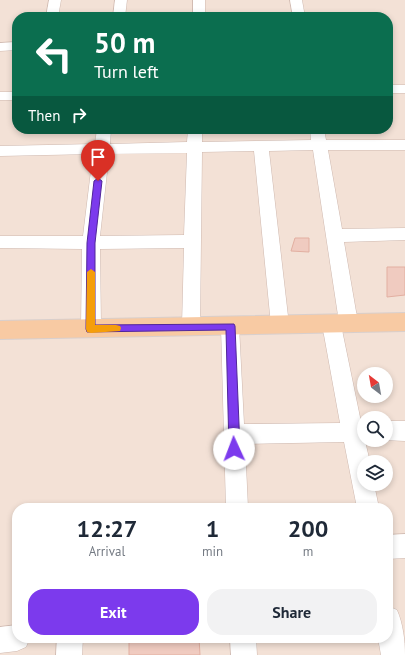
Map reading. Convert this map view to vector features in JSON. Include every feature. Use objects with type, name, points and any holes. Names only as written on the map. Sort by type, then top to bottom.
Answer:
[{"type":"main road","points":[[0,330],[405,322]]},
{"type":"street","points":[[53,12],[55,0]]},
{"type":"street","points":[[119,12],[121,0]]},
{"type":"street","points":[[199,0],[199,12]]},
{"type":"street","points":[[296,0],[298,12]]},
{"type":"street","points":[[0,47],[12,46]]},
{"type":"street","points":[[393,89],[405,89]]},
{"type":"street","points":[[0,96],[12,96]]},
{"type":"street","points":[[91,329],[91,243],[104,134]]},
{"type":"street","points":[[191,326],[195,134]]},
{"type":"street","points":[[0,151],[262,146],[318,137],[405,145]]},
{"type":"street","points":[[318,137],[334,236],[340,324],[357,421]]},
{"type":"street","points":[[262,146],[280,325]]},
{"type":"street","points":[[334,236],[405,234]]},
{"type":"street","points":[[0,242],[91,243],[192,241]]},
{"type":"street","points":[[230,326],[237,503]]},
{"type":"street","points":[[393,431],[405,430]]},
{"type":"street","points":[[234,434],[357,432]]},
{"type":"street","points":[[361,447],[367,503]]},
{"type":"street","points":[[393,547],[405,546]]},
{"type":"street","points":[[0,640],[12,639]]},
{"type":"street","points":[[69,655],[70,643]]},
{"type":"street","points":[[243,643],[244,655]]},
{"type":"street","points":[[392,643],[394,655]]},
{"type":"shaded area","points":[[0,0],[405,0],[405,655],[0,655]]},
{"type":"building","points":[[295,238],[309,238],[309,252],[291,251]]},
{"type":"building","points":[[387,267],[405,267],[405,295],[387,297]]},
{"type":"building","points":[[129,643],[199,643],[200,655],[129,655]]},
{"type":"slow traffic","points":[[91,272],[91,329],[116,328]]},
{"type":"route","points":[[98,181],[91,243],[91,329],[230,326],[234,449]]}]
